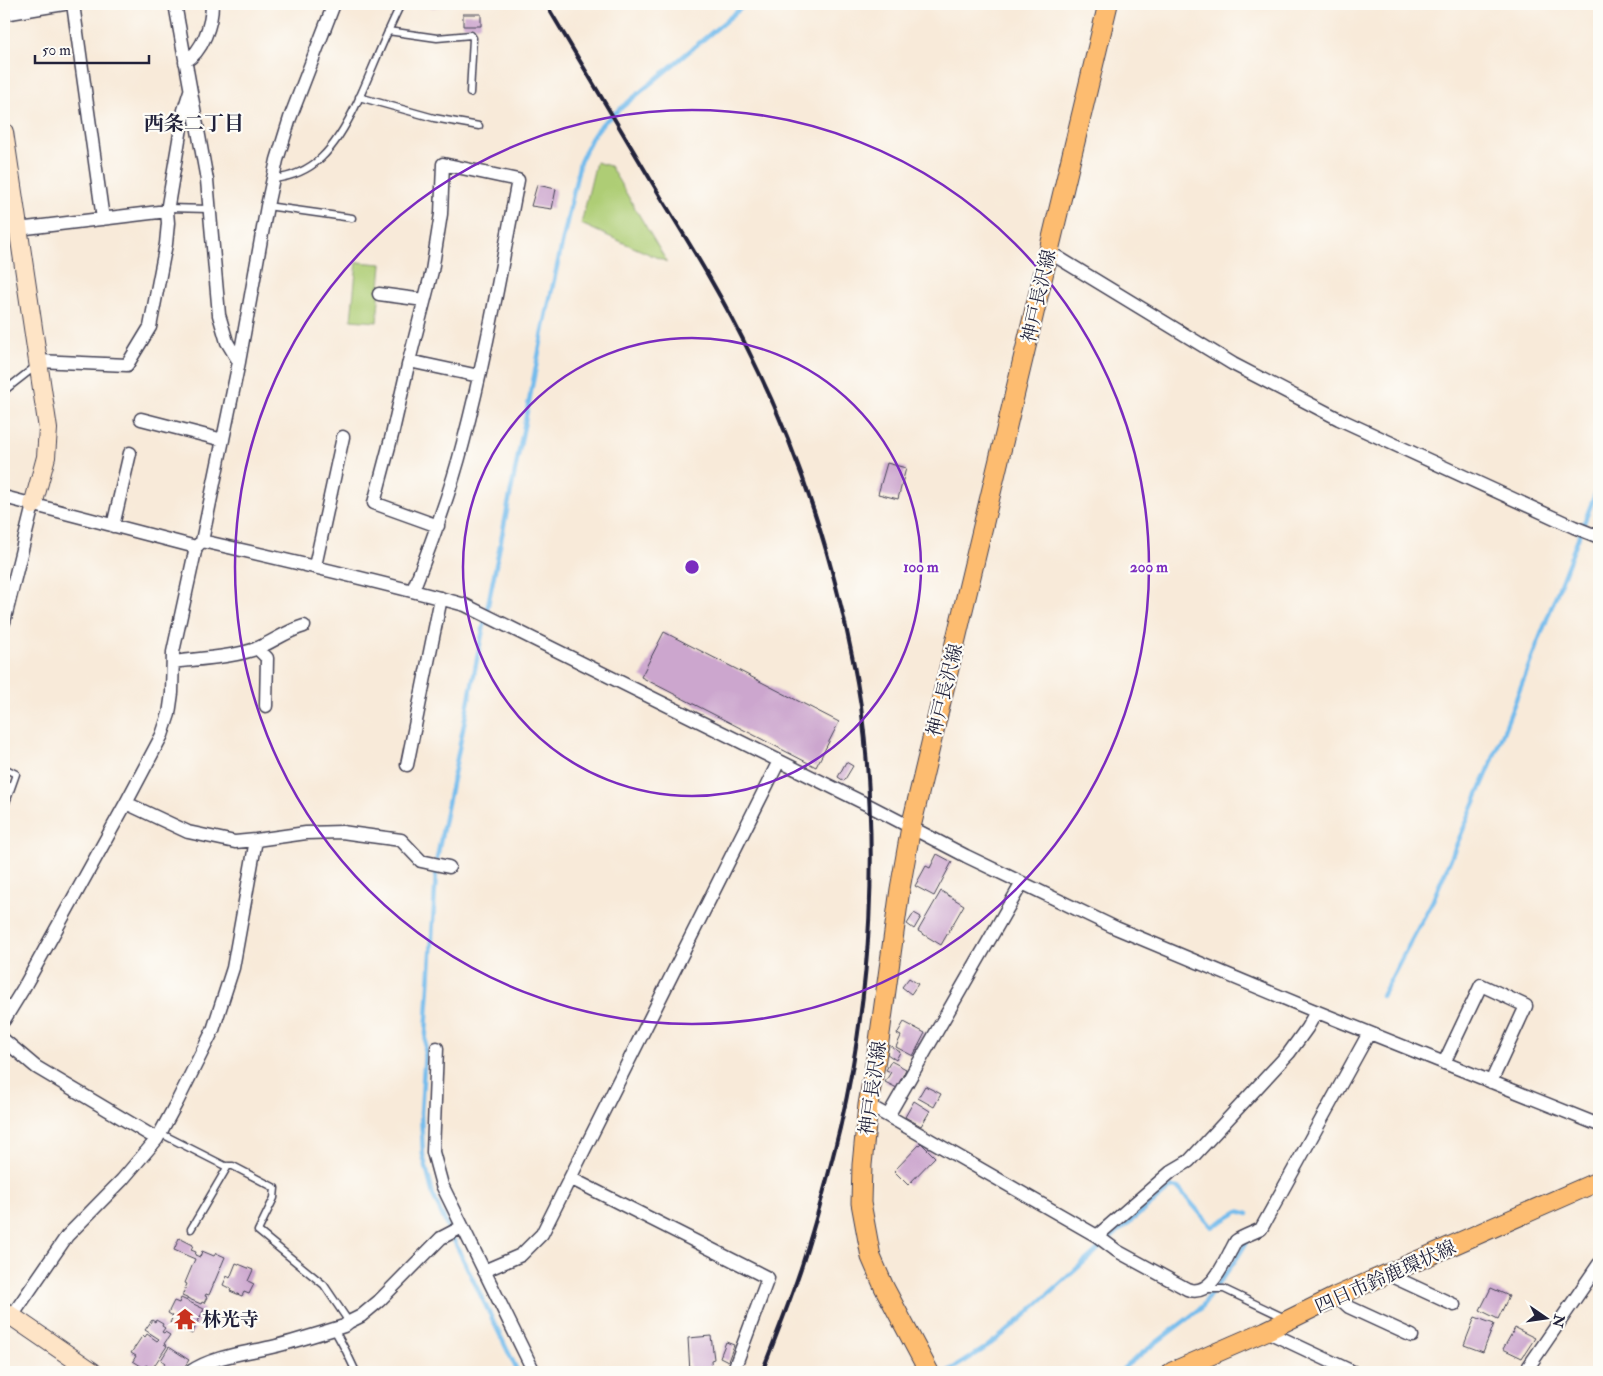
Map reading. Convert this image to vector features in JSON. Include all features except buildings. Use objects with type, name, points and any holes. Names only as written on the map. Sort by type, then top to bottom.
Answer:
[{"type":"main road","name":"神戸長沢線","points":[[928,1371],[884,1287],[871,1257],[861,1203],[862,1165],[868,1105],[911,827],[1108,4]]},
{"type":"main road","name":"四日市鈴鹿環状線","points":[[1172,1372],[1266,1331],[1337,1296],[1599,1181]]},
{"type":"street","points":[[4,14],[64,4]]},
{"type":"street","points":[[72,4],[103,219]]},
{"type":"street","points":[[175,4],[207,180],[219,315],[227,342],[239,362]]},
{"type":"street","points":[[185,62],[204,40],[211,17],[212,4]]},
{"type":"street","points":[[4,1020],[24,989],[126,803],[162,735],[169,714],[172,692],[173,652],[223,440],[239,362],[266,206],[290,118],[334,4]]},
{"type":"street","points":[[38,362],[127,365],[150,326],[166,244],[167,210],[184,110],[190,91]]},
{"type":"street","points":[[4,132],[6,159],[48,428],[46,457],[4,622]]},
{"type":"street","points":[[413,590],[438,526],[463,444],[479,376],[518,180],[443,164],[441,214],[432,271],[374,502],[438,526]]},
{"type":"street","points":[[18,229],[167,210]]},
{"type":"street","points":[[1048,252],[1233,364],[1292,395],[1339,419],[1597,537]]},
{"type":"street","points":[[380,294],[424,300]]},
{"type":"street","points":[[409,361],[479,376]]},
{"type":"street","points":[[141,419],[223,440]]},
{"type":"street","points":[[314,566],[343,437]]},
{"type":"street","points":[[113,526],[130,453]]},
{"type":"street","points":[[4,497],[113,526],[314,566],[413,590],[465,605],[1116,928],[1316,1012],[1599,1125]]},
{"type":"street","points":[[407,765],[441,598]]},
{"type":"street","points":[[173,662],[240,653],[257,648],[289,631],[304,626]]},
{"type":"street","points":[[257,648],[267,658],[266,706]]},
{"type":"street","points":[[484,1271],[521,1255],[542,1234],[778,761]]},
{"type":"street","points":[[126,803],[188,832],[235,842],[306,833],[342,832],[401,840],[421,861],[449,867]]},
{"type":"street","points":[[93,1372],[8,1313],[67,1236],[122,1180],[159,1136],[213,1030],[233,968],[256,840]]},
{"type":"street","points":[[888,1116],[1022,883]]},
{"type":"street","points":[[1444,1063],[1481,985],[1526,1006],[1491,1082]]},
{"type":"street","points":[[1099,1237],[1172,1172],[1189,1161],[1289,1053],[1316,1012]]},
{"type":"street","points":[[868,1105],[1099,1237],[1113,1248],[1194,1292],[1208,1286],[1236,1242],[1262,1229],[1369,1033]]},
{"type":"street","points":[[4,1040],[36,1067],[159,1136]]},
{"type":"street","points":[[437,1048],[433,1152],[442,1185],[534,1372]]},
{"type":"street","points":[[570,1178],[768,1278],[733,1372]]},
{"type":"street","points":[[190,1372],[216,1360],[277,1346],[344,1326],[361,1316],[379,1301],[441,1238],[461,1227]]},
{"type":"street","points":[[1525,1372],[1599,1264]]},
{"type":"street","points":[[1387,1274],[1454,1305]]},
{"type":"street","points":[[1337,1296],[1349,1307],[1412,1336]]},
{"type":"street","points":[[1266,1331],[1353,1372]]},
{"type":"lane","points":[[273,179],[289,177],[304,170],[321,158],[347,124],[401,4]]},
{"type":"lane","points":[[388,32],[437,38],[471,35],[473,38],[470,93]]},
{"type":"lane","points":[[359,98],[434,118],[479,126]]},
{"type":"lane","points":[[266,206],[352,218]]},
{"type":"lane","points":[[167,210],[209,209]]},
{"type":"lane","points":[[4,392],[38,362]]},
{"type":"lane","points":[[4,768],[16,774],[4,808]]},
{"type":"lane","points":[[159,1136],[225,1166],[233,1166],[275,1188],[274,1198],[258,1231],[324,1285],[349,1322]]},
{"type":"lane","points":[[191,1228],[228,1166]]},
{"type":"lane","points":[[1204,1289],[1224,1289],[1288,1320]]},
{"type":"lane","points":[[334,1329],[356,1372]]},
{"type":"green space","points":[[596,162],[610,166],[667,262],[581,224]]},
{"type":"green space","points":[[357,262],[382,264],[377,322],[351,320]]},
{"type":"waterway","points":[[518,1372],[433,1195],[423,1155],[421,1113],[437,858],[547,312],[580,162],[592,137],[603,123],[746,4]]},
{"type":"waterway","points":[[1382,996],[1433,900],[1491,764],[1599,484]]},
{"type":"waterway","points":[[947,1372],[984,1349],[1011,1328],[1114,1235],[1172,1187],[1178,1188],[1212,1227],[1239,1211],[1248,1214]]},
{"type":"waterway","points":[[1120,1372],[1200,1309],[1249,1238]]},
{"type":"railway","points":[[546,4],[709,277],[766,388],[792,449],[824,542],[847,631],[861,706],[867,759],[871,865],[869,918],[859,1024],[840,1128],[818,1212],[798,1276],[762,1372]]},
{"type":"place","name":"林光寺","points":[[185,1319]]},
{"type":"district","name":"西条二丁目","points":[[194,123]]}]
